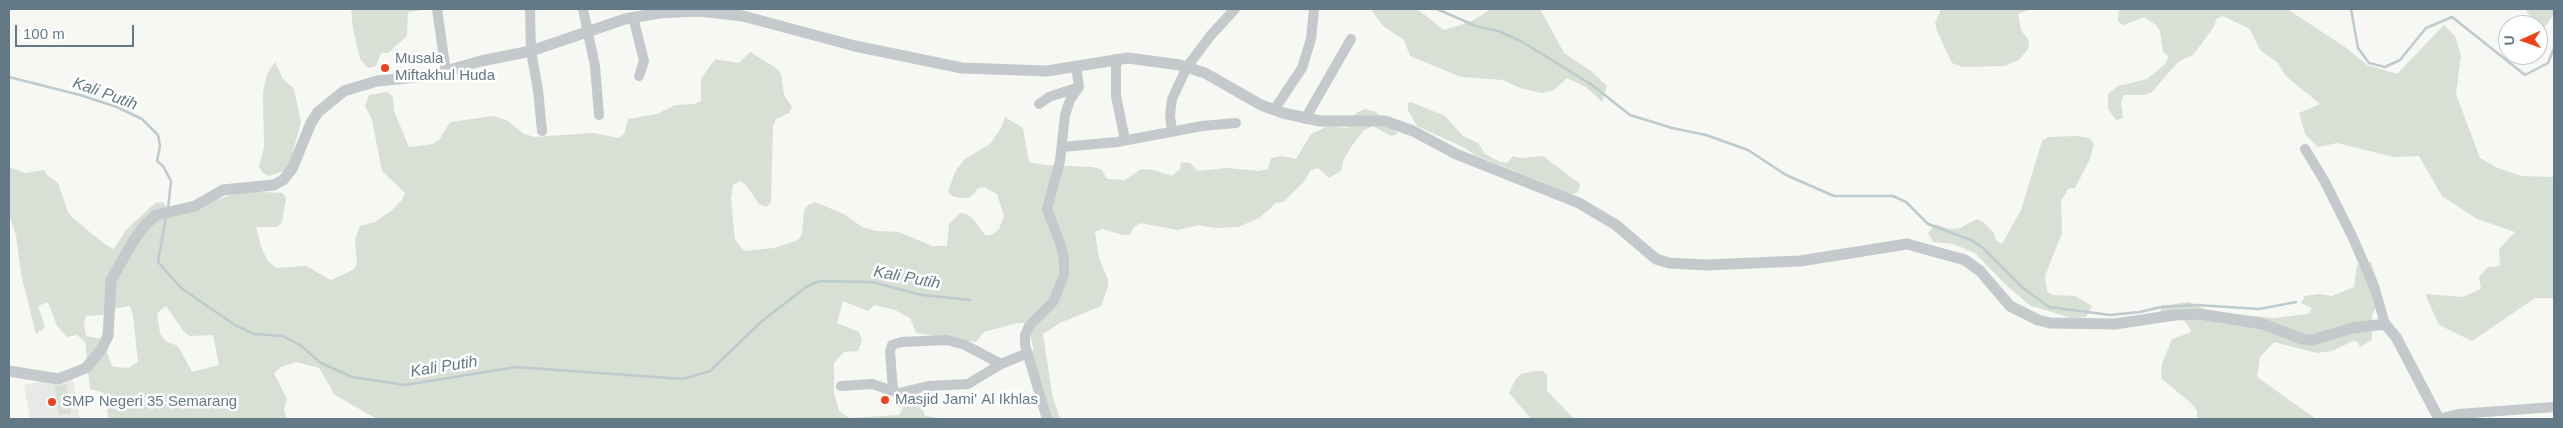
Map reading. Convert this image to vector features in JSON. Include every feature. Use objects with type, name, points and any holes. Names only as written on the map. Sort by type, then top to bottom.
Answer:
[{"type":"street","points":[[438,9],[446,72]]},
{"type":"street","points":[[530,9],[531,51],[538,90],[542,131]]},
{"type":"street","points":[[583,9],[588,30],[600,116]]},
{"type":"street","points":[[1172,132],[1170,115],[1172,99],[1188,67],[1211,35],[1235,9]]},
{"type":"street","points":[[1274,110],[1302,68],[1311,39],[1314,9]]},
{"type":"street","points":[[9,371],[58,379],[86,368],[101,350],[108,336],[111,280],[124,255],[145,225],[168,211],[195,206],[223,190],[274,185],[283,180],[292,169],[311,123],[318,112],[344,91],[368,83],[428,76],[482,61],[531,51],[588,30],[633,17],[699,11],[743,16],[829,39],[944,66],[1033,72],[1116,59],[1144,59],[1188,67],[1205,73],[1261,105],[1274,110],[1305,118],[1385,121],[1406,128],[1471,161],[1579,202],[1616,224],[1656,259],[1669,263],[1706,266],[1800,261],[1907,244],[1965,260],[1980,271],[2010,306],[2038,320],[2050,323],[2115,324],[2175,315],[2200,314],[2263,324],[2302,339],[2312,340],[2352,328],[2385,324]]},
{"type":"street","points":[[633,17],[644,61],[639,76]]},
{"type":"street","points":[[1305,118],[1351,40]]},
{"type":"street","points":[[1116,59],[1116,96],[1125,140]]},
{"type":"street","points":[[1046,419],[1028,353],[1025,332],[1053,302],[1064,275],[1061,246],[1047,210],[1062,147],[1066,110],[1079,87],[1076,66]]},
{"type":"street","points":[[1039,104],[1049,97],[1079,87]]},
{"type":"street","points":[[1062,147],[1125,140],[1236,123]]},
{"type":"street","points":[[2304,149],[2325,182],[2352,236],[2375,289],[2385,324],[2396,337],[2438,419],[2458,414],[2554,407]]},
{"type":"street","points":[[893,391],[890,351],[892,345],[897,343],[918,340],[947,340],[966,345],[1001,364]]},
{"type":"street","points":[[841,386],[872,384],[893,391],[907,393],[928,386],[968,384],[1001,364],[1028,353]]},
{"type":"street","points":[[2537,408],[2540,419]]},
{"type":"shaded area","points":[[351,9],[432,9],[408,12],[407,36],[388,53],[381,53],[376,66],[368,68],[360,59],[353,29]]},
{"type":"shaded area","points":[[1371,9],[1417,9],[1444,30],[1470,22],[1491,9],[1540,9],[1564,53],[1591,71],[1607,86],[1602,102],[1586,87],[1567,78],[1554,90],[1542,93],[1520,88],[1503,80],[1461,77],[1410,56],[1404,40],[1383,26]]},
{"type":"shaded area","points":[[1941,9],[2031,9],[2018,14],[2021,30],[2029,41],[2028,49],[2019,60],[2004,66],[1963,67],[1952,63],[1935,23]]},
{"type":"shaded area","points":[[2119,9],[2287,9],[2345,47],[2367,65],[2397,74],[2444,25],[2455,36],[2461,56],[2456,94],[2480,158],[2498,168],[2521,176],[2554,177],[2554,298],[2535,298],[2472,341],[2439,325],[2425,294],[2463,297],[2481,289],[2479,277],[2488,267],[2500,266],[2499,249],[2515,232],[2477,219],[2442,196],[2419,156],[2394,157],[2337,143],[2318,147],[2305,134],[2299,113],[2320,104],[2286,76],[2277,62],[2260,50],[2250,29],[2223,16],[2217,18],[2213,28],[2194,54],[2178,62],[2152,92],[2145,95],[2124,95],[2121,103],[2123,118],[2116,120],[2108,109],[2108,94],[2118,86],[2147,79],[2165,64],[2169,57],[2163,52],[2160,31],[2156,25],[2144,17],[2124,25],[2118,22]]},
{"type":"shaded area","points":[[2525,9],[2554,9],[2554,14],[2548,23],[2548,15],[2529,15]]},
{"type":"shaded area","points":[[750,52],[776,68],[781,74],[784,95],[792,107],[789,113],[776,119],[773,126],[771,202],[766,207],[759,204],[746,185],[740,181],[733,185],[731,199],[735,240],[744,251],[774,248],[798,240],[802,234],[804,211],[808,205],[815,202],[844,214],[862,227],[877,231],[899,232],[932,246],[947,246],[949,224],[960,213],[967,214],[973,219],[986,236],[993,234],[999,229],[1004,216],[997,194],[984,187],[978,188],[968,198],[960,198],[952,196],[948,191],[956,170],[965,159],[990,144],[1001,128],[1005,117],[1023,128],[1029,162],[1045,165],[1093,167],[1102,170],[1107,179],[1125,180],[1141,169],[1153,170],[1172,176],[1180,169],[1181,162],[1190,163],[1198,171],[1227,168],[1259,171],[1268,169],[1271,158],[1283,156],[1296,159],[1311,134],[1328,126],[1347,128],[1356,113],[1365,109],[1376,112],[1398,134],[1391,136],[1373,126],[1364,130],[1343,161],[1342,170],[1329,178],[1318,168],[1311,170],[1303,183],[1283,202],[1276,203],[1259,218],[1238,227],[1214,228],[1199,225],[1178,230],[1140,223],[1134,227],[1130,234],[1123,235],[1102,229],[1095,232],[1099,258],[1108,280],[1108,287],[1101,306],[1060,323],[1043,334],[1052,394],[1060,419],[1043,419],[1034,385],[1033,346],[1027,323],[1017,323],[984,332],[976,342],[916,333],[910,318],[895,310],[874,305],[868,311],[843,301],[837,323],[859,332],[862,341],[858,351],[844,352],[834,363],[834,393],[839,411],[849,418],[899,415],[907,400],[920,403],[925,416],[946,419],[377,419],[335,395],[319,368],[296,362],[281,367],[274,373],[287,399],[284,410],[287,419],[109,419],[104,393],[90,389],[85,342],[77,335],[67,337],[57,326],[48,302],[38,306],[45,327],[36,334],[21,274],[16,235],[9,215],[9,167],[25,173],[44,170],[47,175],[58,183],[68,212],[73,218],[103,243],[114,249],[126,230],[155,203],[163,202],[172,215],[199,207],[202,209],[214,201],[242,191],[283,193],[286,199],[282,222],[277,227],[256,227],[267,260],[276,268],[306,266],[331,280],[353,270],[357,264],[355,240],[360,226],[375,222],[391,211],[402,200],[405,193],[382,171],[372,120],[365,106],[369,95],[387,92],[393,97],[394,111],[409,147],[433,144],[439,140],[450,122],[494,116],[508,121],[524,134],[535,137],[593,133],[619,138],[624,134],[628,119],[657,114],[675,105],[694,104],[701,101],[701,79],[715,59],[739,63]],"holes":[[[130,306],[133,315],[138,362],[128,368],[115,367],[112,366],[102,339],[86,336],[84,322],[86,316],[103,315],[104,310]],[[166,306],[185,333],[190,336],[213,335],[219,365],[192,372],[178,346],[165,341],[160,333],[157,313]]]},
{"type":"shaded area","points":[[275,62],[283,79],[294,89],[301,122],[289,166],[284,171],[269,176],[262,172],[259,166],[264,148],[263,92],[267,74]]},
{"type":"shaded area","points":[[1411,102],[1445,116],[1463,136],[1478,143],[1485,154],[1500,162],[1507,163],[1513,156],[1521,158],[1543,156],[1580,184],[1578,192],[1571,194],[1475,155],[1465,148],[1417,126],[1408,110],[1408,103]]},
{"type":"shaded area","points":[[2076,136],[2090,138],[2094,144],[2090,159],[2075,188],[2068,189],[2061,201],[2062,233],[2045,276],[2047,291],[2052,295],[2075,296],[2092,306],[2086,317],[2072,318],[2031,306],[2005,284],[1975,253],[1953,244],[1933,242],[1928,233],[1935,224],[1950,229],[1960,228],[1977,219],[1994,233],[1996,240],[2002,244],[2021,210],[2042,141],[2048,137]]},
{"type":"shaded area","points":[[2371,262],[2379,286],[2378,303],[2372,315],[2372,340],[2360,347],[2358,342],[2353,341],[2332,351],[2317,353],[2274,342],[2260,357],[2257,377],[2316,419],[2197,419],[2197,411],[2192,404],[2161,378],[2162,364],[2172,339],[2189,333],[2191,330],[2184,320],[2161,312],[2160,306],[2189,302],[2208,311],[2273,318],[2308,314],[2312,308],[2301,303],[2305,296],[2319,294],[2332,296],[2354,287],[2357,265]]},
{"type":"shaded area","points":[[1543,371],[1547,376],[1547,391],[1574,419],[1531,419],[1509,393],[1515,380],[1521,374]]},
{"type":"shaded area","name":"SMP Negeri 35 Semarang","points":[[72,376],[80,419],[30,419],[24,385]]},
{"type":"shaded area","points":[[66,384],[71,413],[59,415],[54,387]]},
{"type":"waterway","points":[[1437,9],[1476,26],[1498,31],[1521,41],[1592,85],[1630,115],[1672,128],[1706,135],[1748,150],[1786,175],[1834,196],[1893,196],[1906,202],[1928,224],[1971,240],[1983,248],[2023,288],[2049,307],[2110,315],[2140,312],[2161,307],[2197,305],[2259,309],[2296,302]]},
{"type":"waterway","points":[[2351,9],[2358,48],[2369,63],[2385,67],[2400,60],[2426,28],[2452,17],[2525,75],[2548,63],[2554,48]]},
{"type":"waterway","name":"Kali Putih","points":[[9,77],[80,95],[117,107],[142,119],[158,135],[160,146],[157,161],[163,166],[171,181],[168,209]]},
{"type":"waterway","name":"Kali Putih","points":[[166,217],[158,262],[181,288],[235,325],[254,334],[283,336],[300,345],[321,363],[352,377],[405,385],[516,367],[683,379],[710,371],[761,322],[806,287],[819,281],[872,282],[922,295],[970,300]]},
{"type":"place","name":"Musala Miftakhul Huda","points":[[385,68]]},
{"type":"place","name":"Masjid Jami' Al Ikhlas","points":[[885,400]]},
{"type":"place","name":"SMP Negeri 35 Semarang","points":[[52,402]]}]
